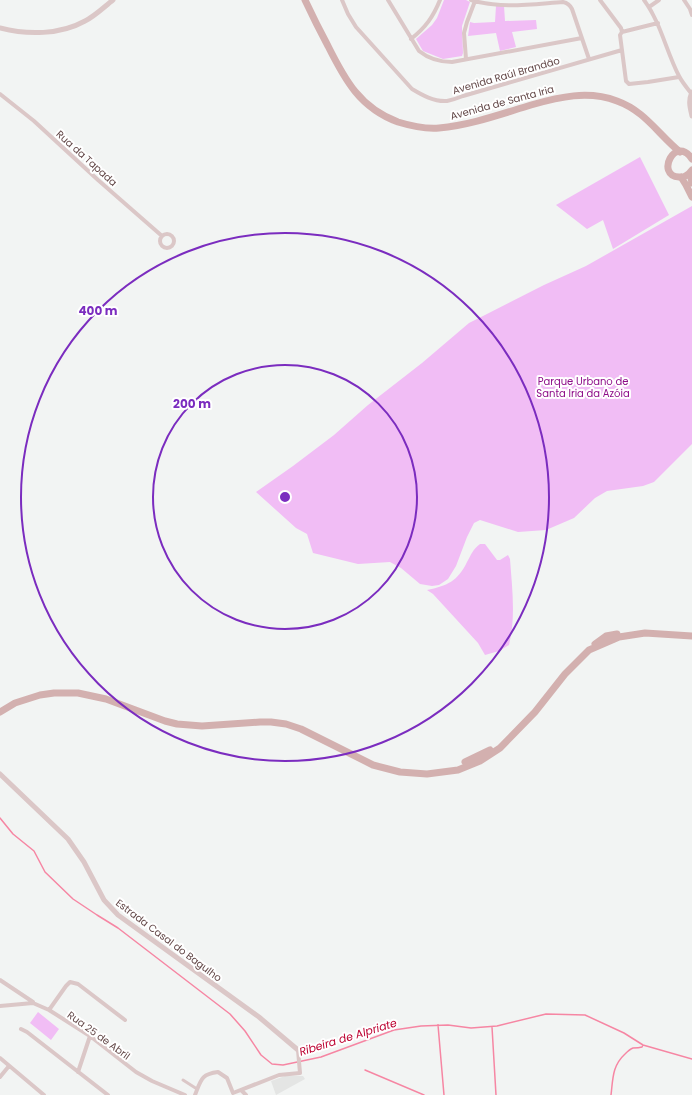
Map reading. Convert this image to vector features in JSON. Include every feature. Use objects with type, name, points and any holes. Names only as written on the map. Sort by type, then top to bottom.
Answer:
[{"type":"main road","name":"Avenida de Santa Iria","points":[[304,0],[351,88],[371,108],[394,120],[413,126],[439,128],[474,122],[552,99],[591,95],[618,101],[643,115],[661,133],[686,151],[692,160]]},
{"type":"main road","name":"Avenida de Santa Iria","points":[[661,133],[666,141],[671,156]]},
{"type":"main road","points":[[686,151],[675,153],[668,160],[667,165],[671,174],[676,176],[685,176],[691,172],[692,183]]},
{"type":"main road","points":[[680,177],[692,197]]},
{"type":"main road","points":[[1,709],[14,700],[39,691],[60,688],[79,689],[107,695],[153,713],[190,722],[260,718],[287,720],[326,735],[370,759],[390,767],[422,771],[451,768],[493,748],[530,712],[560,676],[584,651],[606,636],[642,628],[692,631]]},
{"type":"main road","points":[[1,709],[40,695],[54,693],[78,693],[106,699],[165,722],[177,724],[202,726],[260,722],[286,724],[301,729],[372,765],[400,772],[427,774],[458,770],[480,761],[500,748],[535,712],[565,674],[589,650],[619,637],[644,633],[692,636]]},
{"type":"street","points":[[0,28],[31,32],[53,31],[71,27],[86,21],[113,0]]},
{"type":"street","name":"Avenida Raúl Brandão","points":[[342,0],[356,27],[412,89],[435,100],[448,101],[622,50]]},
{"type":"street","points":[[388,0],[419,51],[425,56],[440,61],[452,62],[582,38]]},
{"type":"street","points":[[411,39],[431,20],[440,0]]},
{"type":"street","points":[[600,0],[621,28],[622,32],[620,35],[626,81],[629,84],[679,77]]},
{"type":"street","points":[[644,0],[658,23],[679,77],[692,93],[690,99],[692,116]]},
{"type":"street","points":[[649,7],[659,0]]},
{"type":"street","points":[[684,0],[692,15]]},
{"type":"street","points":[[466,59],[464,33],[473,1],[487,4],[511,5],[567,3],[572,9],[589,59]]},
{"type":"street","points":[[622,32],[658,23]]},
{"type":"street","name":"Rua da Tapada","points":[[0,94],[34,121],[162,236]]},
{"type":"street","name":"Estrada Casal do Bagulho","points":[[0,774],[68,839],[84,862],[104,900],[118,915],[260,1017],[298,1050]]},
{"type":"street","name":"Rua 25 de Abril","points":[[0,980],[33,1002],[49,1010],[90,1036],[136,1072],[185,1095]]},
{"type":"street","points":[[49,1010],[70,982],[78,984],[125,1020]]},
{"type":"street","points":[[0,1006],[33,1002]]},
{"type":"street","points":[[21,1028],[108,1095]]},
{"type":"street","points":[[78,1072],[90,1036]]},
{"type":"street","points":[[194,1095],[203,1077],[208,1073],[218,1072],[227,1078],[232,1094],[279,1075],[300,1073],[298,1050]]},
{"type":"street","points":[[0,1058],[44,1095]]},
{"type":"street","points":[[0,1077],[9,1066]]},
{"type":"street","points":[[183,1080],[197,1089]]},
{"type":"street","points":[[241,1090],[246,1095]]},
{"type":"shaded area","points":[[285,1076],[303,1076],[305,1079],[276,1095],[271,1081]]},
{"type":"green space","points":[[444,0],[466,0],[470,2],[462,26],[462,56],[443,59],[423,51],[416,39],[432,25],[437,18]]},
{"type":"green space","points":[[496,6],[504,6],[505,21],[536,20],[537,29],[512,32],[516,47],[500,51],[496,33],[468,36],[470,22],[495,22]]},
{"type":"green space","points":[[640,157],[669,215],[613,249],[603,220],[587,229],[556,205]]},
{"type":"green space","name":"Parque Urbano de Santa Iria da Azóia","points":[[692,206],[692,444],[654,482],[643,486],[607,491],[595,498],[574,518],[546,530],[518,532],[480,520],[474,523],[456,566],[448,579],[439,585],[432,586],[420,584],[401,568],[390,562],[358,564],[313,553],[307,534],[296,528],[256,492],[334,435],[368,405],[422,363],[469,323],[544,285],[586,266]]},
{"type":"green space","points":[[480,544],[485,544],[497,560],[500,560],[508,555],[510,559],[513,613],[509,645],[499,651],[485,655],[478,643],[433,594],[427,590],[440,587],[456,578],[464,568],[474,550]]},
{"type":"green space","points":[[38,1012],[59,1029],[51,1040],[30,1023]]},
{"type":"waterway","name":"Ribeira de Alpriate","points":[[0,818],[13,834],[34,851],[45,872],[73,899],[118,928],[230,1014],[245,1031],[261,1055],[272,1064],[283,1065],[321,1057],[394,1030],[421,1026],[448,1025],[471,1028],[497,1026],[546,1014],[585,1015],[624,1033],[643,1045],[692,1059]]},
{"type":"waterway","points":[[438,1025],[444,1095]]},
{"type":"waterway","points":[[492,1027],[496,1095]]},
{"type":"waterway","points":[[611,1095],[615,1068],[618,1063],[630,1050],[633,1048],[642,1047],[643,1045]]},
{"type":"waterway","points":[[365,1070],[424,1095]]}]
